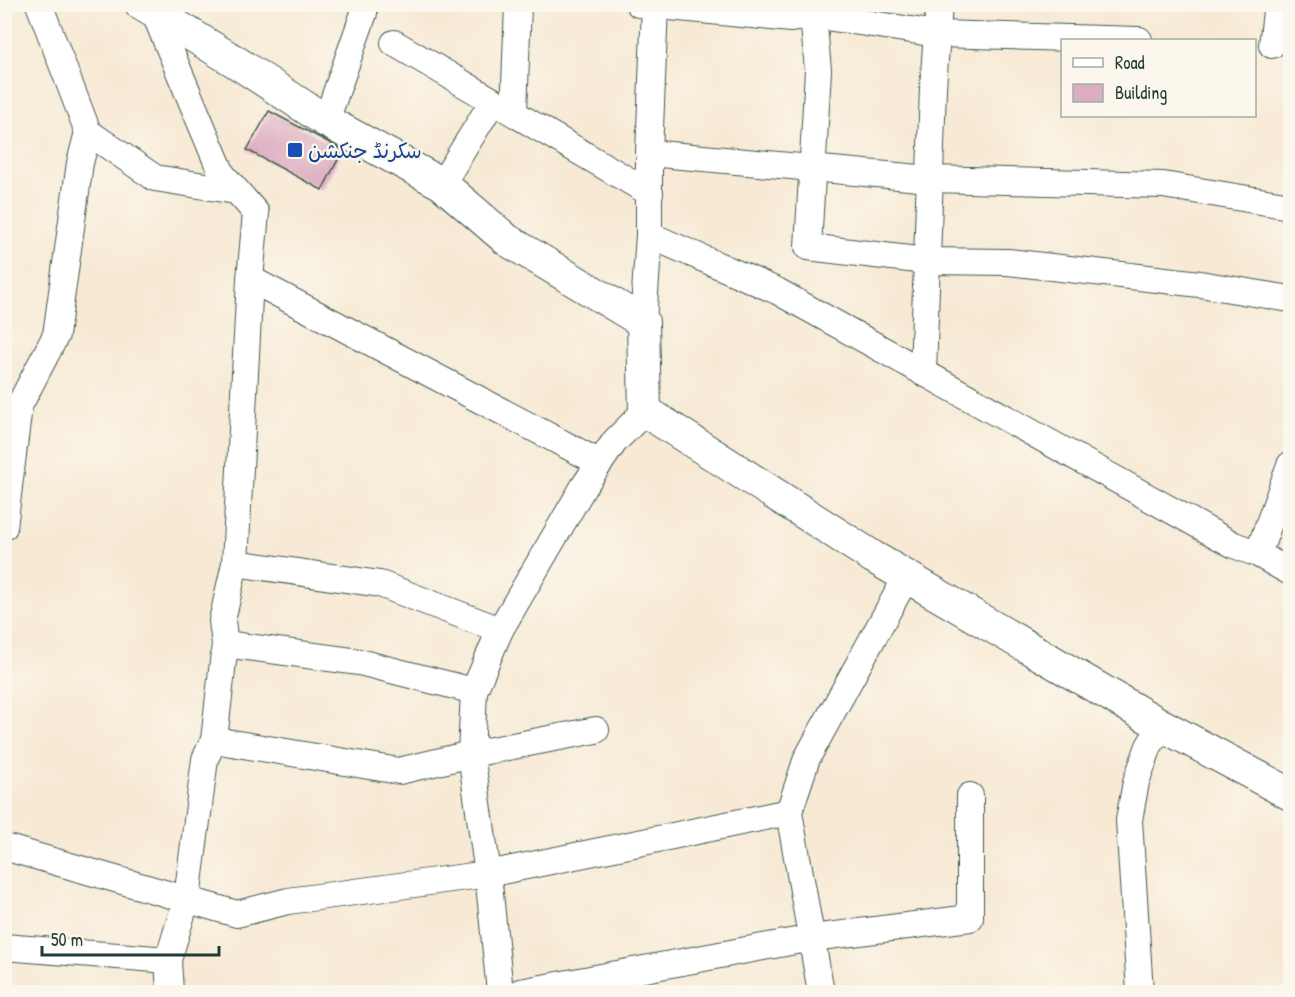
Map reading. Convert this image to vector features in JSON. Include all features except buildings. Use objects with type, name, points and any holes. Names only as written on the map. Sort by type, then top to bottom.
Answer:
[{"type":"street","points":[[4,527],[19,406],[56,335],[80,163],[87,132],[39,4]]},
{"type":"street","points":[[326,121],[364,13],[364,4]]},
{"type":"street","points":[[442,183],[503,107],[518,4]]},
{"type":"street","points":[[923,373],[926,261],[939,4]]},
{"type":"street","points":[[1272,45],[1277,4]]},
{"type":"street","points":[[500,993],[488,874],[471,754],[474,691],[500,630],[584,486],[615,441],[645,411],[643,322],[649,235],[649,153],[659,5],[791,19],[814,10],[937,34],[1105,39]]},
{"type":"street","points":[[148,8],[326,121],[442,183],[507,240],[643,322]]},
{"type":"street","points":[[148,8],[222,174],[256,213],[250,279],[235,563],[222,621],[225,644],[214,740],[206,759],[187,898],[168,960],[170,993]]},
{"type":"street","points":[[814,10],[818,70],[808,247],[926,261],[1008,262],[1200,284],[1290,299]]},
{"type":"street","points":[[394,43],[650,193]]},
{"type":"street","points":[[87,132],[155,178],[236,190]]},
{"type":"street","points":[[649,153],[930,179],[1163,185],[1290,206]]},
{"type":"street","points":[[649,235],[777,291],[1234,545],[1258,554],[1290,572]]},
{"type":"street","points":[[250,279],[600,463]]},
{"type":"street","points":[[645,411],[873,556],[1162,725],[1290,794]]},
{"type":"street","points":[[1258,554],[1290,465]]},
{"type":"street","points":[[235,563],[380,584],[500,630]]},
{"type":"street","points":[[821,993],[789,812],[807,758],[907,576]]},
{"type":"street","points":[[225,644],[359,662],[474,691]]},
{"type":"street","points":[[1140,993],[1129,820],[1136,782],[1149,746],[1162,725]]},
{"type":"street","points":[[214,740],[399,771],[471,754],[596,730]]},
{"type":"street","points":[[520,993],[812,938],[970,918],[970,796]]},
{"type":"street","points":[[4,847],[237,914],[288,902],[488,874],[789,812]]},
{"type":"street","points":[[4,947],[168,960]]},
{"type":"place","name":"سکرنڈ جنکشن","points":[[295,150]]}]
